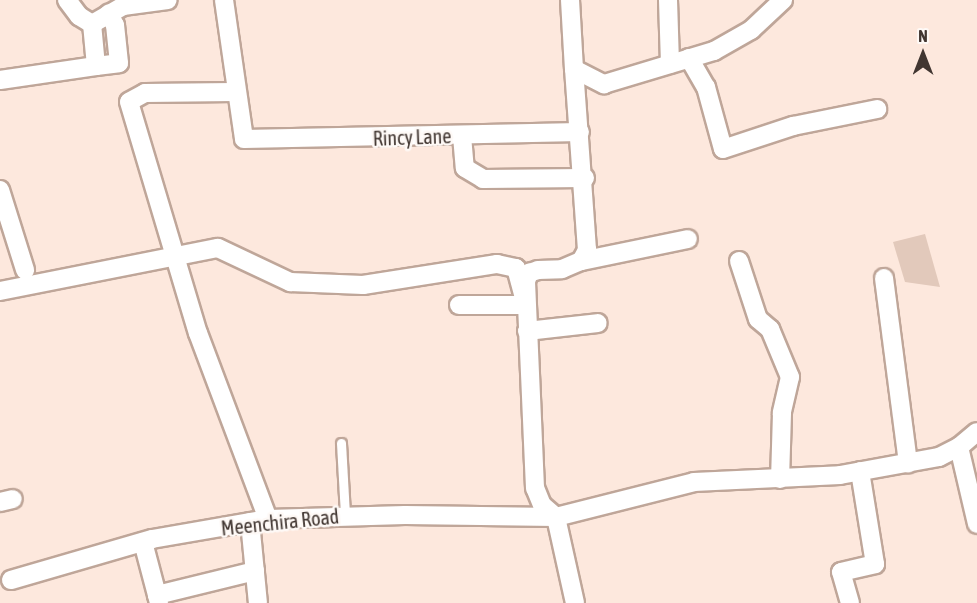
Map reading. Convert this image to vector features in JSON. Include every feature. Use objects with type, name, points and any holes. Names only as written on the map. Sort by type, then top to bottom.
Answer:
[{"type":"street","points":[[67,0],[79,16],[92,24]]},
{"type":"street","points":[[92,24],[123,6],[168,0]]},
{"type":"street","points":[[224,0],[234,92],[145,93],[129,102],[178,257],[198,333],[259,521],[255,572],[258,603]]},
{"type":"street","points":[[570,0],[574,69],[585,178],[587,250],[581,261]]},
{"type":"street","points":[[668,0],[670,64]]},
{"type":"street","points":[[574,69],[604,84],[714,51],[751,30],[783,0]]},
{"type":"street","points":[[0,80],[118,63],[115,25],[109,14]]},
{"type":"street","points":[[92,24],[96,66]]},
{"type":"street","points":[[690,58],[706,87],[723,149],[793,126],[877,109]]},
{"type":"street","name":"Rincy Lane","points":[[234,92],[244,139],[580,132]]},
{"type":"street","points":[[462,136],[465,168],[483,179],[585,178]]},
{"type":"street","points":[[0,190],[24,270]]},
{"type":"street","points":[[575,603],[556,517],[542,505],[535,488],[526,305],[529,273],[562,269],[581,261],[687,239]]},
{"type":"street","points":[[0,291],[218,248],[290,282],[363,285],[497,264],[516,268],[526,305]]},
{"type":"street","points":[[739,261],[758,319],[770,329],[790,376],[782,412],[780,479]]},
{"type":"street","points":[[884,278],[908,463]]},
{"type":"street","points":[[459,305],[526,305]]},
{"type":"street","points":[[527,331],[598,323]]},
{"type":"street","name":"Meenchira Road","points":[[11,580],[143,542],[259,521],[345,515],[556,517],[694,482],[780,479],[860,471],[939,457],[959,447],[977,432]]},
{"type":"street","points":[[959,447],[977,524]]},
{"type":"street","points":[[850,603],[841,572],[875,564],[860,471]]},
{"type":"street","points":[[143,542],[158,599],[255,572]]},
{"type":"lane","points":[[341,443],[345,515]]},
{"type":"building","points":[[925,234],[940,287],[905,282],[893,242]]}]
